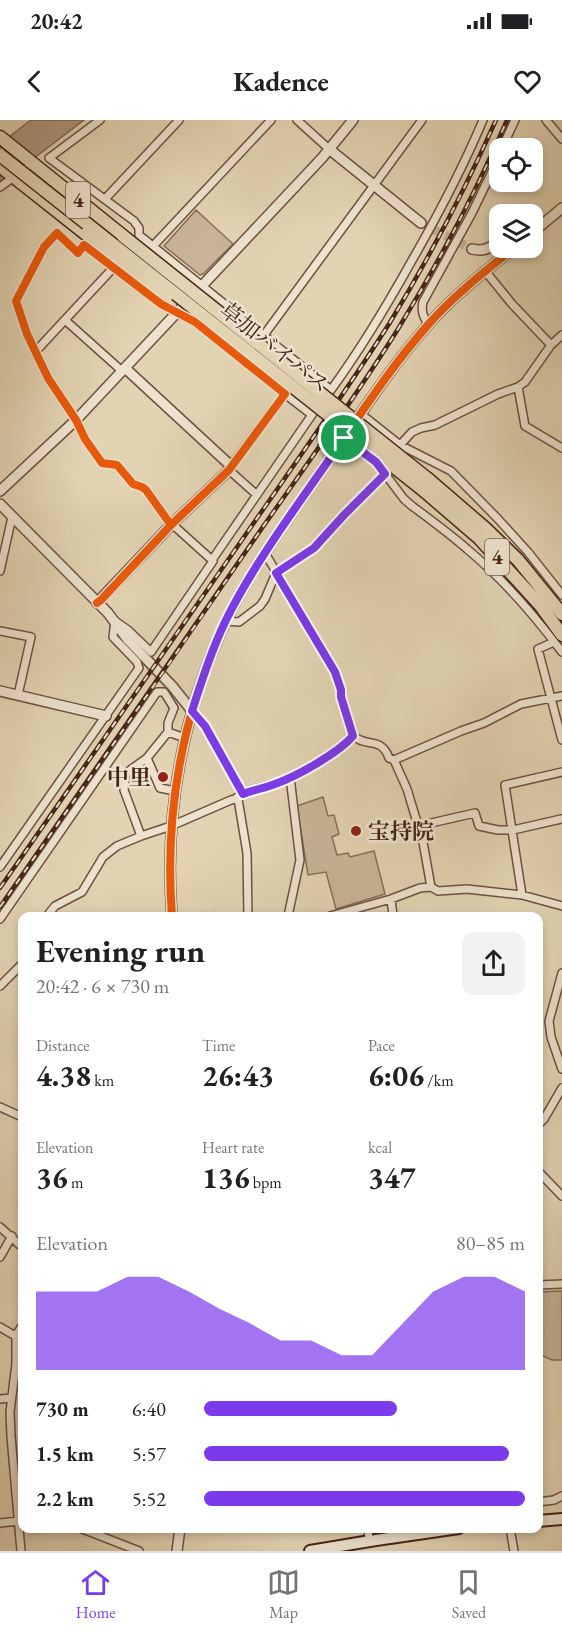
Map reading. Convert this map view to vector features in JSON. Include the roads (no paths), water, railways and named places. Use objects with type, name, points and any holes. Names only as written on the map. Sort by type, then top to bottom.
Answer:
[{"type":"highway","name":"草加バイパス","points":[[1,138],[425,484],[479,538],[540,605],[558,639]]},
{"type":"highway","name":"草加バイパス","points":[[0,155],[195,310],[486,529],[518,560],[562,614]]},
{"type":"highway","points":[[0,166],[161,293],[195,310]]},
{"type":"main road","points":[[543,1521],[562,1519]]},
{"type":"main road","points":[[310,1551],[424,1533]]},
{"type":"street","points":[[100,120],[49,158],[134,221],[139,228],[139,235],[331,390]]},
{"type":"street","points":[[105,199],[179,120]]},
{"type":"street","points":[[153,246],[271,120]]},
{"type":"street","points":[[297,120],[421,223]]},
{"type":"street","points":[[0,491],[76,420],[330,149],[353,120]]},
{"type":"street","points":[[264,335],[422,120]]},
{"type":"street","points":[[115,621],[151,652],[372,328],[422,244],[468,156],[483,120]]},
{"type":"street","points":[[507,138],[515,120]]},
{"type":"street","points":[[546,120],[562,139]]},
{"type":"street","points":[[0,187],[33,164]]},
{"type":"street","points":[[428,324],[422,315],[423,302],[489,177]]},
{"type":"street","points":[[543,223],[562,208]]},
{"type":"street","points":[[212,560],[172,525],[146,490],[133,484],[117,465],[102,463],[48,378],[27,334],[16,301],[44,247],[57,233],[78,253],[84,245],[161,304],[195,322],[312,415]]},
{"type":"street","points":[[472,249],[480,251],[489,248]]},
{"type":"street","points":[[169,912],[171,826],[185,738],[200,685],[226,621],[266,553],[400,359],[428,324],[502,258]]},
{"type":"street","points":[[36,351],[114,267]]},
{"type":"street","points":[[486,272],[512,304],[551,345]]},
{"type":"street","points":[[65,320],[230,468],[256,495]]},
{"type":"street","points":[[400,445],[412,432],[435,425],[498,394],[518,387],[525,382],[551,345],[562,335]]},
{"type":"street","points":[[518,387],[525,426],[562,448]]},
{"type":"street","points":[[98,603],[230,468],[285,394]]},
{"type":"street","points":[[361,414],[400,445],[451,471],[484,503],[562,595]]},
{"type":"street","points":[[344,438],[376,462],[404,499],[485,562],[531,614],[558,639],[562,652]]},
{"type":"street","points":[[226,621],[239,622],[260,606],[276,573],[314,548],[385,474]]},
{"type":"street","points":[[0,504],[115,621],[128,640],[173,687],[205,726],[240,796],[247,853],[248,912]]},
{"type":"street","points":[[0,571],[12,517]]},
{"type":"street","points":[[266,553],[335,672],[353,736],[358,740],[380,744],[386,749],[389,758],[394,760],[407,789],[423,842],[431,887]]},
{"type":"street","points":[[0,867],[139,668],[137,662],[113,637],[115,621]]},
{"type":"street","points":[[0,630],[31,637],[18,695]]},
{"type":"street","points":[[558,639],[538,649],[562,740]]},
{"type":"street","points":[[0,691],[106,716]]},
{"type":"street","points":[[0,919],[157,692],[164,692],[174,708],[168,723],[168,732],[147,758],[126,773],[124,781],[124,790],[141,836]]},
{"type":"street","points":[[394,760],[484,723],[520,704],[562,696]]},
{"type":"street","points":[[168,732],[185,738]]},
{"type":"street","points":[[50,912],[54,906],[82,892],[103,856],[117,846],[171,826],[240,796],[276,784],[326,757],[353,736]]},
{"type":"street","points":[[147,758],[160,788],[175,791]]},
{"type":"street","points":[[522,895],[504,785],[562,772]]},
{"type":"street","points":[[289,912],[300,860],[290,777]]},
{"type":"street","points":[[418,826],[475,813],[479,826],[498,830],[513,830],[562,818],[562,827]]},
{"type":"street","points":[[355,912],[420,888],[431,887],[438,891],[467,889],[522,895],[562,905]]},
{"type":"street","points":[[391,899],[393,912]]},
{"type":"street","points":[[0,986],[18,969]]},
{"type":"street","points":[[562,974],[549,1021],[551,1037],[562,1069]]},
{"type":"street","points":[[543,1120],[562,1088]]},
{"type":"street","points":[[0,1107],[18,1115]]},
{"type":"street","points":[[543,1176],[562,1196]]},
{"type":"street","points":[[0,1227],[18,1243]]},
{"type":"street","points":[[0,1257],[12,1236]]},
{"type":"street","points":[[543,1285],[562,1284]]},
{"type":"street","points":[[0,1327],[18,1336]]},
{"type":"street","points":[[18,1346],[11,1398],[11,1436],[18,1489]]},
{"type":"street","points":[[0,1399],[11,1398]]},
{"type":"street","points":[[543,1501],[562,1496]]},
{"type":"street","points":[[0,1523],[18,1521]]},
{"type":"street","points":[[19,1533],[21,1551]]},
{"type":"street","points":[[93,1533],[139,1551]]},
{"type":"street","points":[[177,1551],[179,1533]]},
{"type":"street","points":[[368,1533],[369,1541]]},
{"type":"street","points":[[511,1533],[514,1551]]},
{"type":"tunnel","points":[[421,223],[472,249]]},
{"type":"tunnel","points":[[487,560],[510,538]]},
{"type":"railway","points":[[0,888],[318,431],[389,324],[446,224],[496,120]]},
{"type":"railway","points":[[0,907],[382,355],[456,226],[507,120]]},
{"type":"place","name":"中里","points":[[163,777]]},
{"type":"place","name":"宝持院","points":[[356,831]]}]
